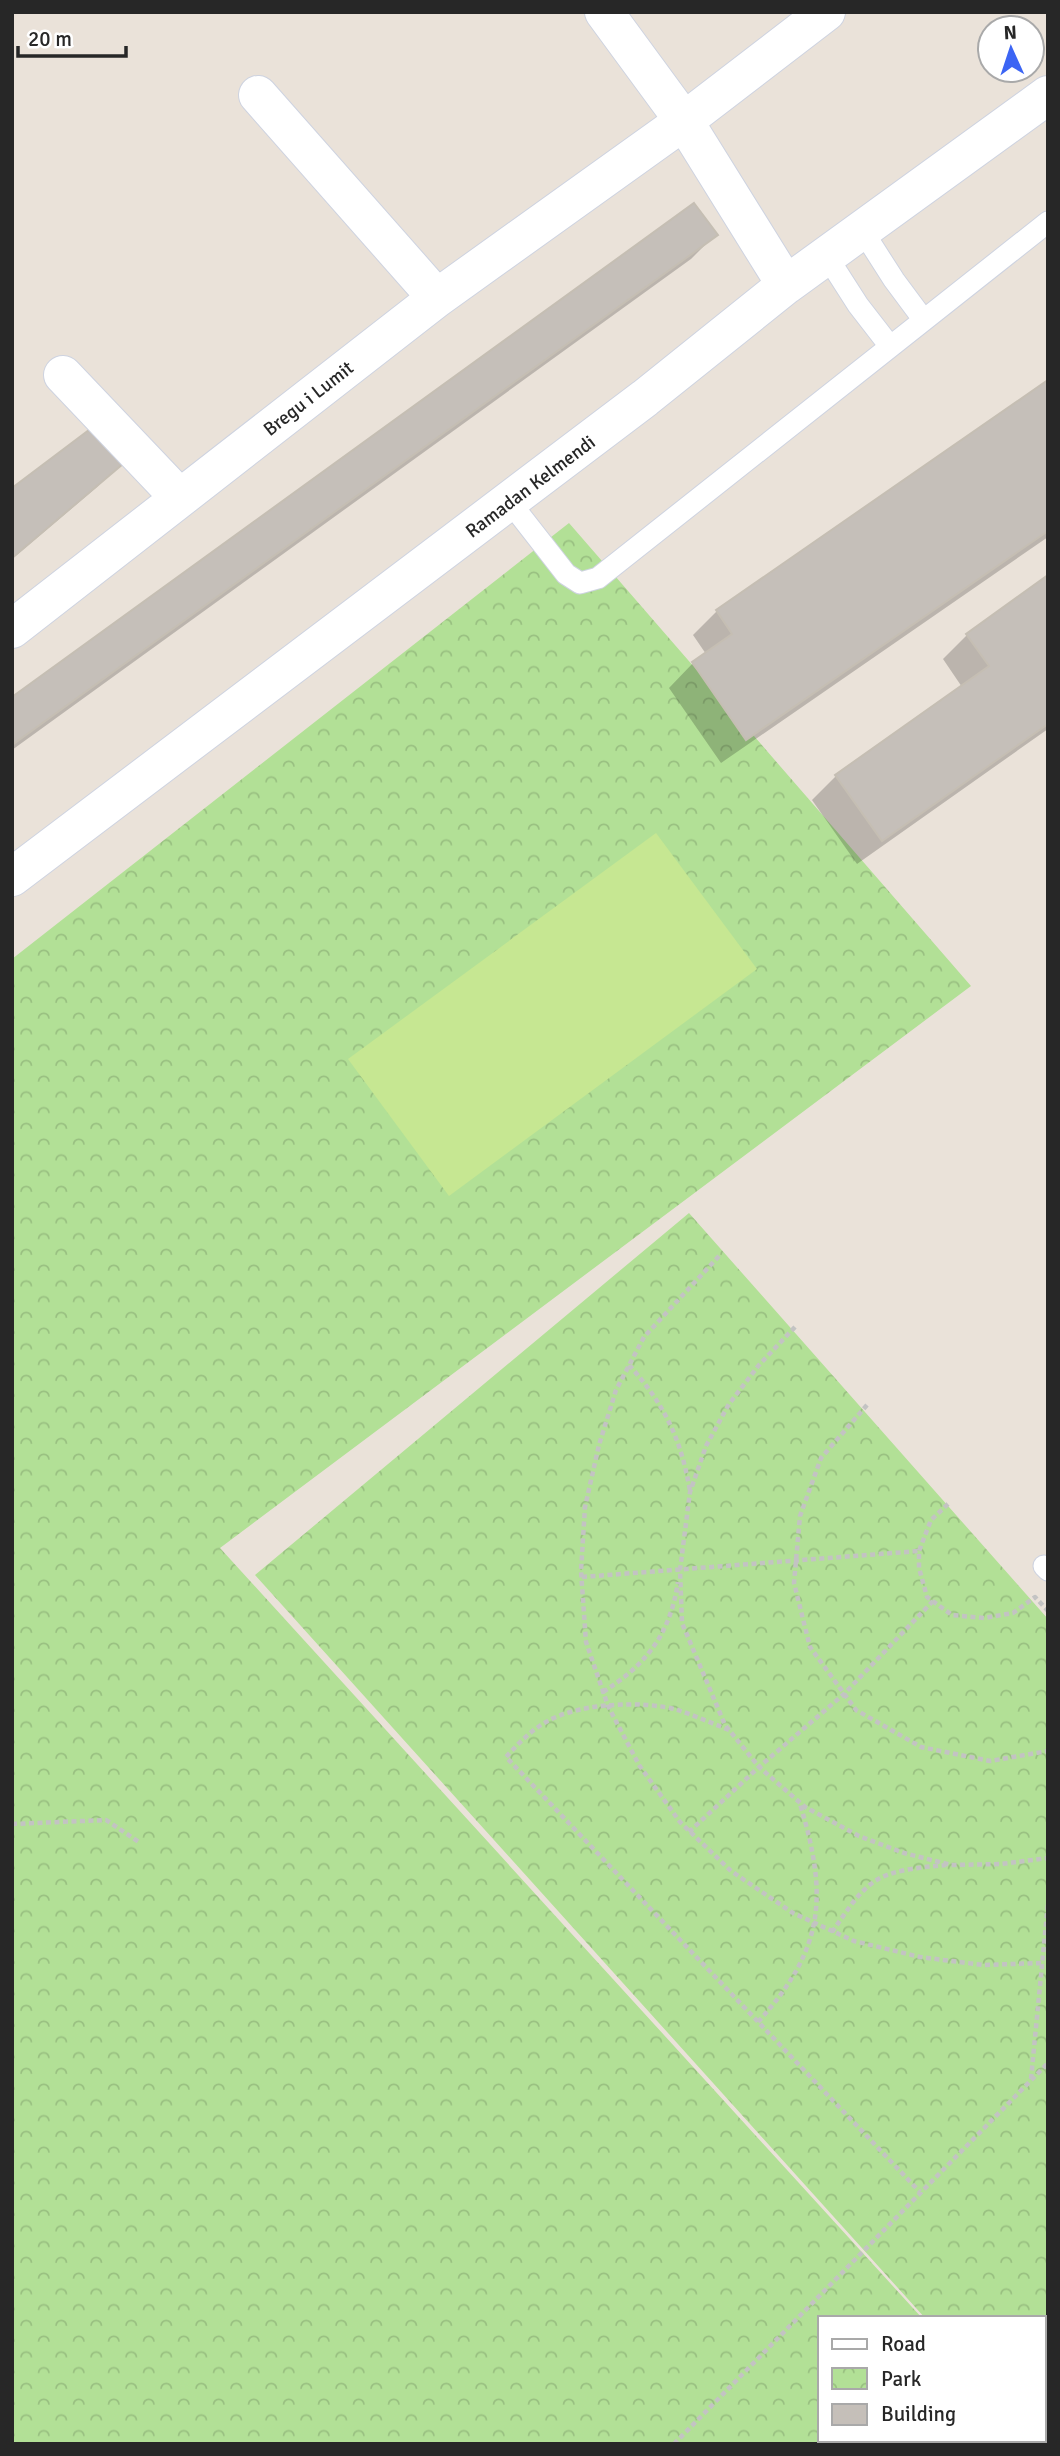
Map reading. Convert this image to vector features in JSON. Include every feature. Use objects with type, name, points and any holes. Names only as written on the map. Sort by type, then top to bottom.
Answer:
[{"type":"street","points":[[604,12],[684,121],[786,285]]},
{"type":"street","name":"Bregu i Lumit","points":[[12,629],[437,298],[684,121],[826,12]]},
{"type":"street","name":"Ramadan Kelmendi","points":[[12,877],[645,398],[786,285],[1048,95]]},
{"type":"street","points":[[258,96],[437,298]]},
{"type":"street","points":[[63,375],[179,497]]},
{"type":"lane","points":[[509,501],[566,574],[580,583],[598,578],[889,345],[1048,222]]},
{"type":"lane","points":[[862,230],[923,319]]},
{"type":"lane","points":[[826,255],[889,345]]},
{"type":"path","points":[[719,1256],[644,1337],[617,1390],[602,1434],[585,1507],[582,1577],[586,1642],[608,1706],[639,1765],[680,1822],[731,1871],[793,1913],[854,1941],[920,1957],[983,1965],[1042,1963]]},
{"type":"path","points":[[603,1692],[635,1669],[657,1644],[672,1608],[690,1492],[706,1446],[729,1404],[759,1365],[795,1327]]},
{"type":"path","points":[[629,1365],[651,1390],[669,1420],[684,1457],[690,1492]]},
{"type":"path","points":[[866,1405],[821,1458],[800,1516],[794,1583],[810,1647],[856,1710],[922,1746],[990,1761],[1048,1751]]},
{"type":"path","points":[[948,1504],[932,1520],[919,1551],[919,1568],[927,1597],[952,1615],[984,1618],[1013,1613],[1035,1597],[1048,1611]]},
{"type":"path","points":[[582,1577],[919,1551]]},
{"type":"path","points":[[680,1570],[682,1623],[699,1668],[729,1730],[759,1767],[805,1807],[859,1836],[904,1853],[951,1865]]},
{"type":"path","points":[[689,1832],[844,1694],[933,1601]]},
{"type":"path","points":[[729,1730],[676,1710],[645,1705],[575,1710],[547,1721],[524,1738],[506,1758],[920,2192]]},
{"type":"path","points":[[758,2022],[793,1980],[814,1923],[818,1900],[817,1873],[800,1802]]},
{"type":"path","points":[[12,1824],[106,1820],[139,1842]]},
{"type":"path","points":[[832,1932],[852,1904],[876,1880],[913,1868],[1001,1864],[1048,1858]]},
{"type":"path","points":[[1031,2080],[1048,1903]]},
{"type":"path","points":[[674,2444],[1048,2063]]},
{"type":"green space","points":[[569,523],[971,986],[220,1548],[920,2316],[818,2316],[818,2442],[1037,2444],[12,2444],[12,959]]},
{"type":"green space","points":[[656,833],[757,969],[449,1196],[348,1059]]},
{"type":"green space","points":[[689,1213],[1048,1619],[1048,2444],[1038,2442],[1046,2442],[1046,2316],[923,2316],[255,1575]]},
{"type":"building","points":[[694,203],[718,235],[12,745],[12,697]]},
{"type":"building","points":[[1048,380],[1048,531],[746,740],[692,662],[732,634],[716,610]]},
{"type":"building","points":[[97,424],[124,463],[12,558],[12,488]]},
{"type":"building","points":[[1048,575],[1048,724],[882,841],[835,775],[989,666],[966,634]]}]
